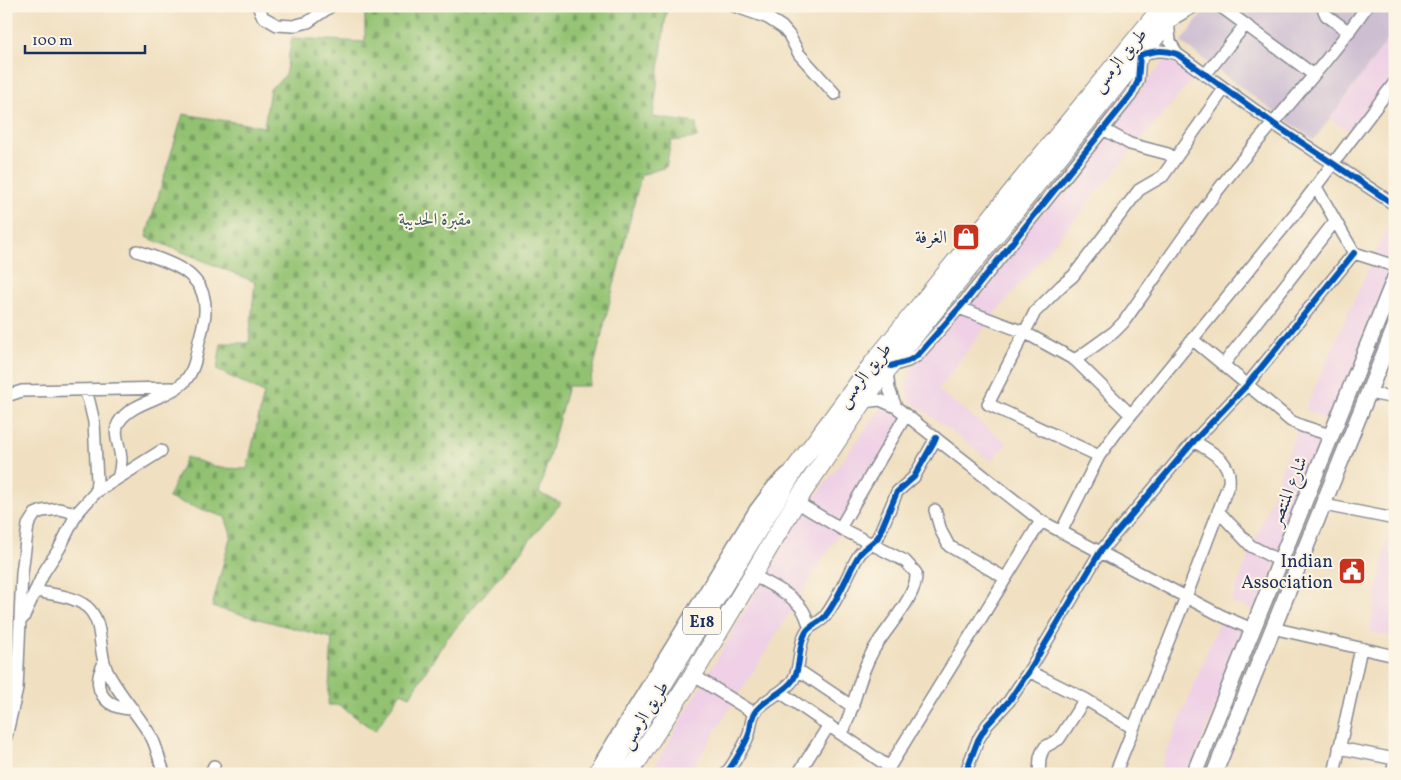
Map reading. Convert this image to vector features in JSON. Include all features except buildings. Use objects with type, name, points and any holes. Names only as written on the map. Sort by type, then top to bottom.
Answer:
[{"type":"highway","name":"طريق الرمس","points":[[608,774],[795,468],[874,362],[1165,14],[1180,6]]},
{"type":"highway","name":"طريق الرمس","points":[[628,774],[693,675],[796,502],[863,402],[1140,55],[1165,14]]},
{"type":"main road","name":"شارع المنتصر","points":[[1194,774],[1395,278]]},
{"type":"main road","points":[[1214,774],[1369,393],[1390,349],[1395,327]]},
{"type":"street","points":[[258,6],[264,17],[277,25],[293,26],[308,22],[331,6]]},
{"type":"street","points":[[734,6],[767,12],[782,26],[799,54],[835,94]]},
{"type":"street","points":[[1177,54],[1170,42],[1165,14],[1195,6]]},
{"type":"street","points":[[1220,6],[1314,75]]},
{"type":"street","points":[[1322,6],[1326,15],[1349,32]]},
{"type":"street","points":[[1075,360],[1114,332],[1123,323],[1212,199],[1349,32],[1367,6]]},
{"type":"street","points":[[1205,75],[1245,25]]},
{"type":"street","points":[[896,407],[888,389],[889,368],[917,356],[959,308],[1103,129],[1134,90],[1138,81],[1140,55],[1163,50],[1177,54],[1333,165],[1395,204]]},
{"type":"street","points":[[1060,532],[1100,456],[1192,339],[1316,187],[1395,82]]},
{"type":"street","points":[[1100,456],[988,404],[1035,312],[1073,276],[1139,190],[1163,176],[1224,89]]},
{"type":"street","points":[[1103,129],[1138,147],[1168,154],[1174,159]]},
{"type":"street","points":[[1316,187],[1354,253],[1395,266]]},
{"type":"street","points":[[1224,365],[1335,221]]},
{"type":"street","points":[[118,478],[121,462],[117,434],[119,422],[132,411],[184,382],[194,366],[205,307],[203,295],[191,275],[182,268],[137,251]]},
{"type":"street","points":[[965,774],[986,725],[1009,702],[1100,552],[1194,441],[1247,384],[1354,253]]},
{"type":"street","points":[[959,308],[1024,332],[1075,360],[1131,415]]},
{"type":"street","points":[[1192,339],[1291,421],[1330,435]]},
{"type":"street","points":[[6,396],[22,391],[176,388]]},
{"type":"street","points":[[85,391],[94,422],[96,492]]},
{"type":"street","points":[[1369,393],[1395,398]]},
{"type":"street","points":[[863,402],[880,400],[896,407],[1041,521],[1186,598],[1252,629]]},
{"type":"street","points":[[840,528],[906,415]]},
{"type":"street","points":[[729,772],[744,747],[754,713],[794,678],[798,670],[803,640],[810,627],[828,613],[860,553],[876,541],[897,492],[914,477],[936,438]]},
{"type":"street","points":[[1115,774],[1186,598],[1229,483],[1230,476],[1224,462],[1194,441]]},
{"type":"street","points":[[21,622],[44,572],[60,549],[77,513],[96,492],[161,452]]},
{"type":"street","points":[[593,774],[755,510],[773,486],[795,468]]},
{"type":"street","points":[[796,502],[840,528],[905,561],[916,573],[915,587],[883,635],[866,665],[857,689],[853,707],[842,734]]},
{"type":"street","points":[[1324,505],[1395,519]]},
{"type":"street","points":[[6,737],[17,690],[26,533],[35,514],[49,509],[77,513]]},
{"type":"street","points":[[935,510],[940,531],[949,546],[1005,578]]},
{"type":"street","points":[[1218,511],[1251,546],[1280,561]]},
{"type":"street","points":[[780,692],[842,734],[887,770],[1041,521]]},
{"type":"street","points":[[752,575],[788,595],[803,610],[810,627]]},
{"type":"street","points":[[36,591],[78,601],[90,610],[97,626],[104,663],[115,684],[151,737],[158,760],[165,774]]},
{"type":"street","points":[[1272,628],[1395,656]]},
{"type":"street","points":[[1334,774],[1361,648]]},
{"type":"street","points":[[104,663],[99,672],[100,692],[113,706],[133,709]]},
{"type":"street","points":[[798,670],[853,707]]},
{"type":"street","points":[[1029,671],[1085,699],[1133,728]]},
{"type":"street","points":[[693,675],[754,713]]},
{"type":"street","points":[[1039,774],[1040,758],[1045,747],[1059,739],[1085,699]]},
{"type":"street","points":[[798,774],[829,725]]},
{"type":"street","points":[[1339,748],[1395,759],[1392,774]]},
{"type":"shaded area","points":[[1208,6],[1395,6],[1395,30],[1314,140],[1181,42]]},
{"type":"shaded area","points":[[1395,30],[1395,73],[1352,133],[1330,119]]},
{"type":"shaded area","points":[[1170,54],[1197,74],[997,311],[938,390],[1007,443],[991,461],[908,399],[906,383],[912,369]]},
{"type":"shaded area","points":[[1395,220],[1395,268],[1332,424],[1305,409],[1384,234]]},
{"type":"shaded area","points":[[885,402],[909,422],[689,774],[650,774],[797,522]]},
{"type":"shaded area","points":[[1300,422],[1325,434],[1257,610],[1231,603]]},
{"type":"shaded area","points":[[1391,523],[1395,523],[1395,638],[1369,632]]},
{"type":"shaded area","points":[[1221,617],[1241,629],[1241,645],[1188,774],[1158,774]]},
{"type":"green space","name":"مقبرة الحديبة","points":[[365,6],[667,6],[653,117],[696,123],[697,138],[671,141],[666,167],[641,175],[589,386],[568,386],[539,493],[561,503],[445,641],[410,696],[401,692],[375,731],[339,705],[328,705],[332,638],[212,607],[231,534],[225,517],[168,498],[186,457],[220,468],[247,469],[264,393],[217,370],[221,343],[249,343],[255,282],[146,237],[183,114],[264,127],[270,89],[285,76],[292,38],[365,42]]},
{"type":"cycle path","points":[[891,366],[917,356],[967,299],[1131,95],[1138,81],[1140,55],[1149,52],[1167,51],[1177,54],[1274,124],[1395,205]]},
{"type":"cycle path","points":[[965,774],[978,740],[987,725],[1009,701],[1029,671],[1100,552],[1194,441],[1247,385],[1354,253]]},
{"type":"cycle path","points":[[726,774],[747,739],[754,714],[759,707],[793,680],[798,669],[801,644],[806,632],[824,618],[831,608],[859,555],[878,537],[897,492],[914,477],[936,438]]},
{"type":"place","name":"الغرفة","points":[[966,237]]},
{"type":"place","name":"Indian Association","points":[[1352,571]]}]
